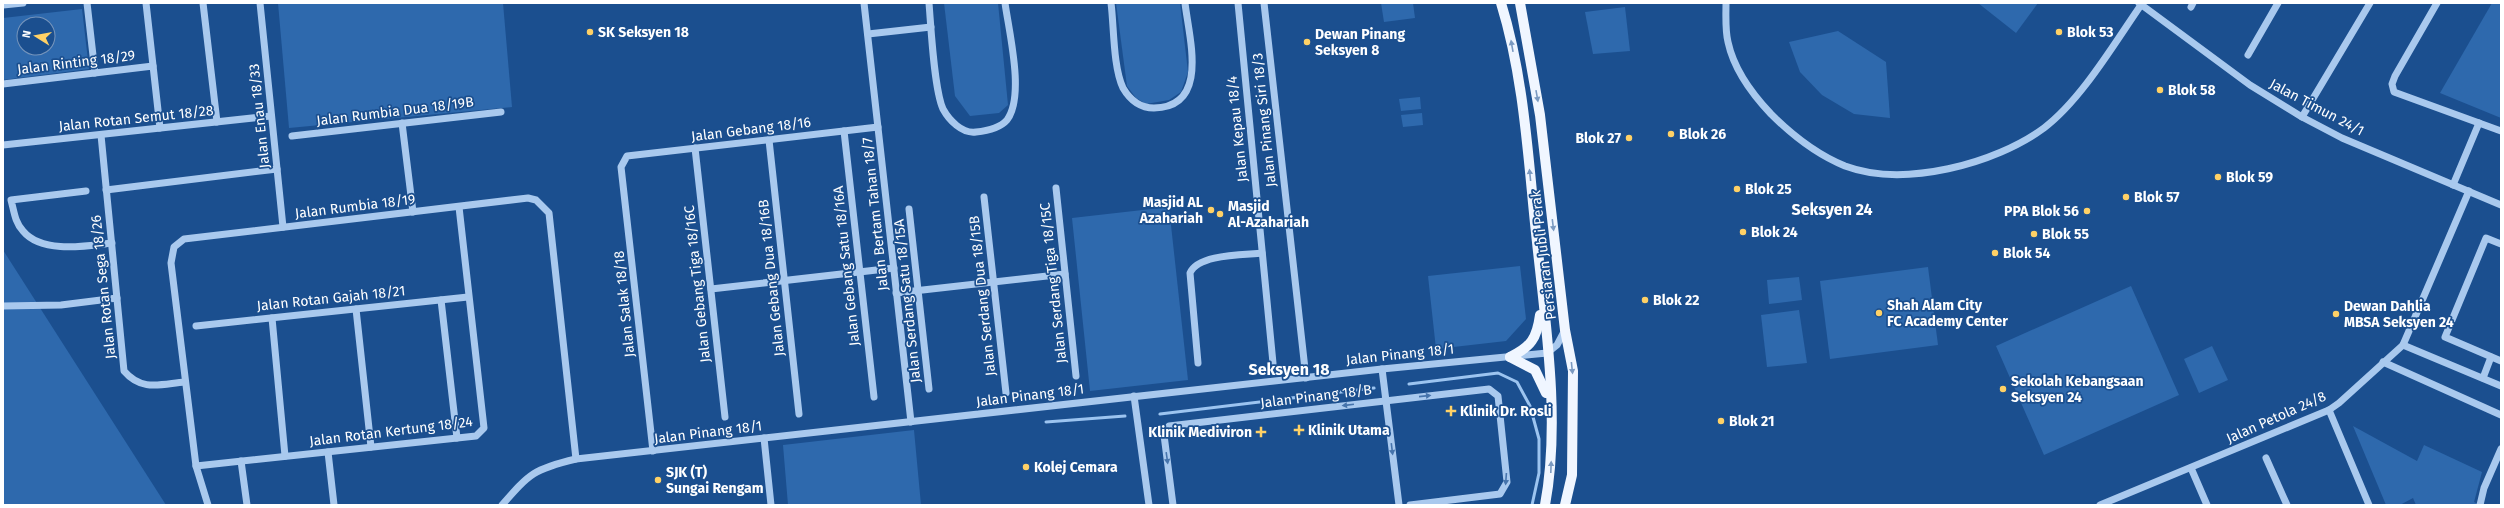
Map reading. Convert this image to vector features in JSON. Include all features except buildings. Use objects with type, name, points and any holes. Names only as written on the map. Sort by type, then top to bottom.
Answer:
[{"type":"main road","name":"Persiaran Jubli Perak","points":[[1501,3],[1510,38],[1523,110],[1542,293],[1551,414],[1552,471],[1546,505]]},
{"type":"main road","name":"Persiaran Jubli Perak","points":[[1520,3],[1540,115],[1565,330],[1573,370],[1572,475],[1564,505]]},
{"type":"main road","points":[[1510,357],[1530,345],[1536,337],[1542,293]]},
{"type":"main road","points":[[1510,357],[1535,370],[1544,388],[1551,414]]},
{"type":"street","points":[[3,5],[23,3]]},
{"type":"street","points":[[87,3],[95,73]]},
{"type":"street","points":[[146,3],[160,128]]},
{"type":"street","points":[[203,3],[217,122]]},
{"type":"street","name":"Jalan Enau 18/33","points":[[260,3],[283,227]]},
{"type":"street","name":"Jalan Bertam Tahan 18/7","points":[[864,3],[911,422]]},
{"type":"street","points":[[929,3],[943,109],[957,127],[974,132],[996,128],[1006,120],[1012,108],[1016,84],[1005,3]]},
{"type":"street","points":[[1111,3],[1118,66],[1123,87],[1133,101],[1145,108],[1174,104],[1183,98],[1191,84],[1193,68],[1185,3]]},
{"type":"street","name":"Jalan Kepau 18/4","points":[[1238,3],[1273,363]]},
{"type":"street","name":"Jalan Pinang Siri 18/3","points":[[1264,3],[1306,378]]},
{"type":"street","points":[[1726,3],[1728,42],[1734,58],[1751,93],[1784,126],[1813,148],[1845,166],[1873,173],[1902,174],[1926,172],[1976,161],[2018,144],[2044,127],[2084,87],[2140,4]]},
{"type":"street","points":[[2248,54],[2278,3]]},
{"type":"street","points":[[2302,118],[2370,3]]},
{"type":"street","points":[[2437,3],[2392,84],[2394,92],[2501,131]]},
{"type":"street","name":"Jalan Timun 24/1","points":[[2140,4],[2250,85],[2302,118],[2342,138],[2501,205]]},
{"type":"street","points":[[868,34],[931,27]]},
{"type":"street","name":"Jalan Rinting 18/29","points":[[3,84],[153,66]]},
{"type":"street","name":"Jalan Rumbia Dua 18/19B","points":[[292,136],[501,112]]},
{"type":"street","name":"Jalan Rotan Semut 18/28","points":[[3,145],[271,116]]},
{"type":"street","points":[[402,123],[412,212]]},
{"type":"street","points":[[2453,185],[2479,123]]},
{"type":"street","name":"Jalan Gebang 18/16","points":[[627,156],[878,127]]},
{"type":"street","name":"Jalan Gebang Satu 18/16A","points":[[844,131],[874,397]]},
{"type":"street","name":"Jalan Rotan Sega 18/26","points":[[101,135],[124,371],[134,382],[145,386],[185,382]]},
{"type":"street","name":"Jalan Gebang Dua 18/16B","points":[[769,140],[799,414]]},
{"type":"street","name":"Jalan Gebang Tiga 18/16C","points":[[695,148],[725,417]]},
{"type":"street","name":"Jalan Salak 18/18","points":[[627,156],[621,167],[653,451]]},
{"type":"street","points":[[106,190],[277,169]]},
{"type":"street","name":"Jalan Serdang Tiga 18/15C","points":[[1056,188],[1076,376]]},
{"type":"street","points":[[86,191],[11,200],[16,219],[22,231],[30,239],[59,247],[112,243]]},
{"type":"street","name":"Jalan Petola 24/8","points":[[2100,505],[2328,410],[2339,403],[2403,345],[2469,191]]},
{"type":"street","name":"Jalan Serdang Dua 18/15B","points":[[984,197],[1006,393]]},
{"type":"street","name":"Jalan Rumbia 18/19","points":[[208,505],[196,466],[171,263],[174,247],[184,239],[528,198],[536,200],[548,213],[576,460]]},
{"type":"street","name":"Jalan Rotan Kertung 18/24","points":[[196,466],[476,436],[484,428],[459,207]]},
{"type":"street","name":"Jalan Serdang Satu 18/15A","points":[[910,209],[929,390]]},
{"type":"street","points":[[2501,244],[2486,238],[2445,337],[2501,361]]},
{"type":"street","points":[[1198,363],[1190,273],[1192,267],[1203,260],[1262,253]]},
{"type":"street","points":[[711,289],[894,268]]},
{"type":"street","points":[[896,293],[1065,274]]},
{"type":"street","name":"Jalan Rotan Gajah 18/21","points":[[196,326],[468,297]]},
{"type":"street","points":[[3,306],[61,305],[117,298]]},
{"type":"street","points":[[441,300],[457,438]]},
{"type":"street","points":[[356,309],[372,447]]},
{"type":"street","points":[[272,318],[285,456]]},
{"type":"street","points":[[1547,353],[1557,346],[1565,330]]},
{"type":"street","points":[[2403,345],[2501,386]]},
{"type":"street","name":"Jalan Pinang 18/1","points":[[502,505],[525,479],[544,466],[576,460],[1134,396],[1306,378],[1382,368],[1547,353]]},
{"type":"street","points":[[2483,378],[2491,357]]},
{"type":"street","points":[[2383,362],[2501,414]]},
{"type":"street","points":[[1382,368],[1399,505]]},
{"type":"street","name":"Jalan Pinang 18/B","points":[[1173,505],[1164,435],[1169,426],[1489,389],[1498,396],[1504,441],[1507,482],[1500,494],[1410,505]]},
{"type":"street","points":[[1134,396],[1150,505]]},
{"type":"street","points":[[2328,410],[2368,505]]},
{"type":"street","points":[[764,438],[771,505]]},
{"type":"street","points":[[2480,505],[2484,488],[2501,449]]},
{"type":"street","points":[[328,452],[334,505]]},
{"type":"street","points":[[2266,458],[2286,505]]},
{"type":"street","points":[[241,461],[247,505]]},
{"type":"street","points":[[2191,468],[2206,505]]},
{"type":"shaded area","points":[[278,3],[503,3],[512,107],[289,128]]},
{"type":"shaded area","points":[[944,3],[998,3],[1008,105],[999,113],[970,116],[955,96]]},
{"type":"shaded area","points":[[1116,3],[1180,3],[1188,72],[1181,92],[1169,100],[1146,104],[1136,98],[1127,86]]},
{"type":"shaded area","points":[[1381,3],[1413,3],[1415,18],[1384,22]]},
{"type":"shaded area","points":[[1978,3],[2038,3],[2016,33]]},
{"type":"shaded area","points":[[2492,3],[2501,3],[2501,118],[2440,93]]},
{"type":"shaded area","points":[[1625,7],[1630,51],[1593,54],[1585,12]]},
{"type":"shaded area","points":[[82,9],[89,69],[3,80],[3,18],[16,17],[16,56],[56,56],[56,16],[21,16]]},
{"type":"shaded area","points":[[1838,31],[1886,62],[1890,118],[1854,114],[1822,95],[1800,72],[1789,42]]},
{"type":"shaded area","points":[[1420,97],[1421,109],[1401,111],[1399,99]]},
{"type":"shaded area","points":[[1422,113],[1423,125],[1403,127],[1401,115]]},
{"type":"shaded area","points":[[1169,207],[1188,380],[1090,391],[1072,218]]},
{"type":"shaded area","points":[[3,250],[166,505],[3,505]]},
{"type":"shaded area","points":[[1520,266],[1526,319],[1506,341],[1436,349],[1428,276]]},
{"type":"shaded area","name":"Shah Alam City FC Academy Center","points":[[1928,267],[1938,345],[1830,359],[1820,281]]},
{"type":"shaded area","points":[[1799,277],[1802,300],[1769,304],[1767,280]]},
{"type":"shaded area","points":[[2131,286],[2179,395],[2044,455],[1996,346]]},
{"type":"shaded area","points":[[1799,310],[1807,363],[1767,367],[1761,315]]},
{"type":"shaded area","points":[[2212,346],[2228,380],[2199,393],[2184,359]]},
{"type":"shaded area","points":[[2353,426],[2417,461],[2424,445],[2482,472],[2474,502],[2480,505],[2416,505],[2413,498],[2400,505],[2386,505]]},
{"type":"shaded area","points":[[914,430],[921,505],[788,505],[783,445]]},
{"type":"waterway","points":[[1409,384],[1498,373],[1517,382],[1530,406],[1539,439],[1539,473],[1532,505]]},
{"type":"waterway","points":[[1160,414],[1374,388]]},
{"type":"waterway","points":[[1046,422],[1125,416]]},
{"type":"place","name":"SK Seksyen 18","points":[[590,32]]},
{"type":"place","name":"Blok 53","points":[[2059,32]]},
{"type":"place","name":"Dewan Pinang Seksyen 8","points":[[1307,42]]},
{"type":"place","name":"Blok 58","points":[[2160,90]]},
{"type":"place","name":"Blok 26","points":[[1671,134]]},
{"type":"place","name":"Blok 27","points":[[1629,138]]},
{"type":"place","name":"Blok 59","points":[[2218,177]]},
{"type":"place","name":"Blok 25","points":[[1737,189]]},
{"type":"place","name":"Blok 57","points":[[2126,197]]},
{"type":"place","name":"Masjid AL Azahariah","points":[[1211,210]]},
{"type":"place","name":"PPA Blok 56","points":[[2087,211]]},
{"type":"place","name":"Masjid Al-Azahariah","points":[[1220,214]]},
{"type":"place","name":"Blok 24","points":[[1743,232]]},
{"type":"place","name":"Blok 55","points":[[2034,234]]},
{"type":"place","name":"Blok 54","points":[[1995,253]]},
{"type":"place","name":"Blok 22","points":[[1645,300]]},
{"type":"place","name":"Shah Alam City FC Academy Center","points":[[1879,313]]},
{"type":"place","name":"Dewan Dahlia MBSA Seksyen 24","points":[[2336,314]]},
{"type":"place","name":"Sekolah Kebangsaan Seksyen 24","points":[[2003,389]]},
{"type":"place","name":"Klinik Dr. Rosli","points":[[1451,411]]},
{"type":"place","name":"Blok 21","points":[[1721,421]]},
{"type":"place","name":"Klinik Utama","points":[[1299,430]]},
{"type":"place","name":"Klinik Mediviron","points":[[1261,432]]},
{"type":"place","name":"Kolej Cemara","points":[[1026,467]]},
{"type":"place","name":"SJK (T) Sungai Rengam","points":[[658,480]]},
{"type":"district","name":"Seksyen 24","points":[[1832,209]]},
{"type":"district","name":"Seksyen 18","points":[[1289,369]]}]
